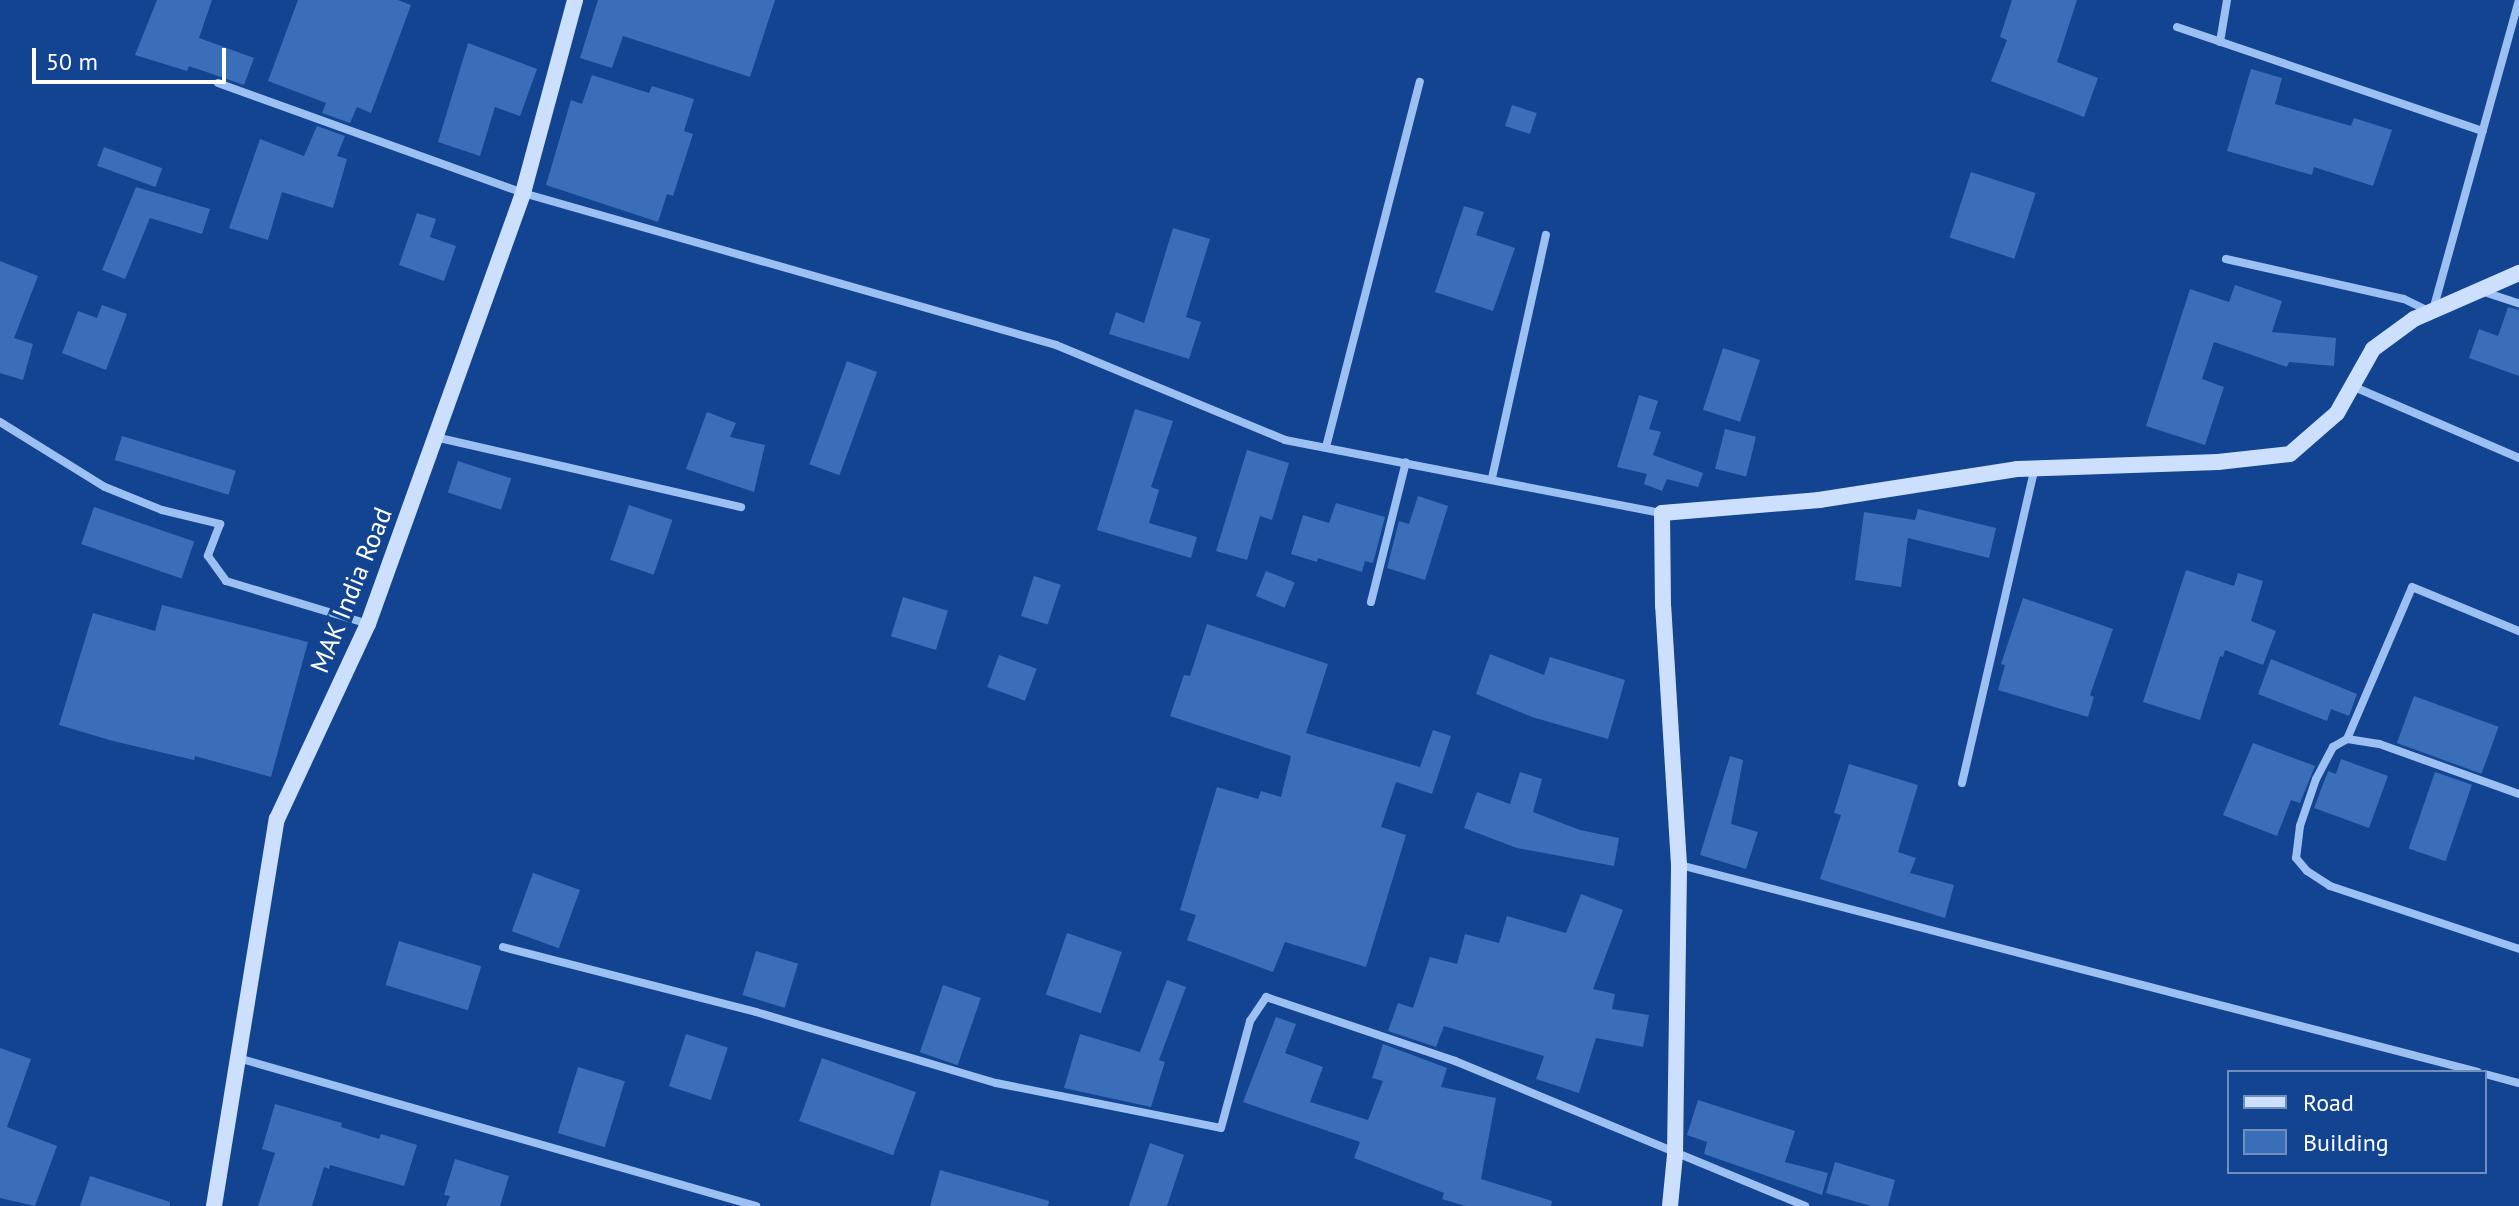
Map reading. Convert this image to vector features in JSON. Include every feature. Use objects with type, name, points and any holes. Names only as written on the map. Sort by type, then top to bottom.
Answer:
[{"type":"street","name":"MAK India Road","points":[[214,1206],[277,819],[368,624],[523,193],[575,0]]},
{"type":"street","points":[[2220,42],[2227,0]]},
{"type":"street","points":[[2431,311],[2519,0]]},
{"type":"street","points":[[2177,27],[2483,131]]},
{"type":"street","points":[[1326,447],[1420,82]]},
{"type":"street","points":[[218,83],[523,193],[1056,345],[1285,440],[1662,513],[1819,500],[2035,468],[2218,462],[2290,454],[2337,413],[2373,349],[2431,311],[2519,273]]},
{"type":"street","points":[[1492,478],[1546,235]]},
{"type":"street","points":[[2226,259],[2404,299],[2431,311]]},
{"type":"street","points":[[2476,289],[2519,303]]},
{"type":"street","points":[[2352,386],[2519,458]]},
{"type":"street","points":[[0,422],[105,487],[162,510],[220,524],[208,556],[226,581],[368,624]]},
{"type":"street","points":[[435,437],[741,507]]},
{"type":"street","points":[[1371,602],[1406,462]]},
{"type":"street","points":[[1962,783],[2035,468]]},
{"type":"street","points":[[1662,513],[1663,606],[1679,865],[1675,1155],[1670,1206]]},
{"type":"street","points":[[2519,631],[2412,587],[2347,739],[2333,747],[2300,826],[2296,858],[2307,871],[2330,886],[2519,949]]},
{"type":"street","points":[[2347,739],[2379,744],[2519,794]]},
{"type":"street","points":[[1679,865],[2470,1070]]},
{"type":"street","points":[[503,947],[756,1012],[996,1083],[1221,1128],[1250,1021],[1266,997],[1455,1061],[1675,1155],[1805,1206]]},
{"type":"street","points":[[238,1058],[756,1206]]},
{"type":"street","points":[[2487,1075],[2519,1083]]},
{"type":"building","points":[[157,0],[212,0],[199,38],[254,58],[244,85],[189,66],[187,71],[135,55]]},
{"type":"building","points":[[298,0],[398,0],[411,5],[371,113],[357,107],[350,123],[322,113],[326,103],[268,81]]},
{"type":"building","points":[[598,0],[775,0],[750,77],[623,36],[612,68],[580,58]]},
{"type":"building","points":[[2012,0],[2077,0],[2057,62],[2098,78],[2084,117],[1991,81],[2007,40],[2000,37]]},
{"type":"building","points":[[468,43],[537,69],[520,116],[495,107],[480,156],[438,142]]},
{"type":"building","points":[[2251,69],[2282,78],[2275,104],[2351,126],[2354,118],[2392,130],[2373,186],[2314,167],[2312,175],[2227,151]]},
{"type":"building","points":[[592,75],[649,93],[652,86],[694,99],[684,131],[693,134],[673,196],[667,194],[658,222],[546,185],[571,100],[582,104]]},
{"type":"building","points":[[1512,105],[1537,113],[1530,134],[1505,126]]},
{"type":"building","points":[[317,126],[345,136],[337,156],[347,159],[333,208],[282,192],[268,240],[229,228],[260,139],[304,156]]},
{"type":"building","points":[[104,147],[162,168],[155,187],[97,166]]},
{"type":"building","points":[[1971,172],[2036,193],[2014,259],[1950,238]]},
{"type":"building","points":[[136,187],[210,209],[202,234],[150,218],[125,279],[102,270]]},
{"type":"building","points":[[1464,206],[1484,212],[1476,235],[1515,248],[1493,311],[1435,292]]},
{"type":"building","points":[[417,213],[436,219],[430,237],[456,246],[444,281],[399,265]]},
{"type":"building","points":[[1173,228],[1210,239],[1186,317],[1201,322],[1189,359],[1109,334],[1116,312],[1144,323]]},
{"type":"building","points":[[0,261],[38,276],[14,338],[33,344],[23,380],[0,373]]},
{"type":"building","points":[[2235,285],[2282,301],[2272,332],[2336,338],[2334,366],[2289,362],[2287,367],[2214,342],[2202,379],[2224,387],[2205,445],[2146,426],[2190,289],[2229,302]]},
{"type":"building","points":[[102,305],[127,314],[106,370],[62,353],[78,311],[97,318]]},
{"type":"building","points":[[2508,307],[2519,310],[2519,376],[2469,358],[2479,329],[2498,336]]},
{"type":"building","points":[[1723,348],[1760,360],[1740,422],[1703,410]]},
{"type":"building","points":[[847,361],[877,372],[839,475],[809,464]]},
{"type":"building","points":[[1639,395],[1658,401],[1649,429],[1661,432],[1653,455],[1703,473],[1698,487],[1667,479],[1662,491],[1644,484],[1647,474],[1617,467]]},
{"type":"building","points":[[1135,409],[1173,421],[1151,487],[1159,490],[1149,523],[1197,537],[1191,558],[1097,530]]},
{"type":"building","points":[[707,412],[736,423],[730,437],[765,445],[754,492],[686,469]]},
{"type":"building","points":[[1725,429],[1756,437],[1746,477],[1715,469]]},
{"type":"building","points":[[122,436],[236,471],[228,495],[115,460]]},
{"type":"building","points":[[1247,450],[1289,463],[1272,520],[1260,516],[1247,560],[1216,551]]},
{"type":"building","points":[[458,461],[511,478],[501,510],[448,492]]},
{"type":"building","points":[[1418,496],[1448,506],[1425,580],[1387,568],[1399,521],[1409,524]]},
{"type":"building","points":[[1336,503],[1385,517],[1373,563],[1365,561],[1362,572],[1318,558],[1317,562],[1291,554],[1303,515],[1329,523]]},
{"type":"building","points":[[629,505],[672,520],[654,575],[610,560]]},
{"type":"building","points":[[94,507],[194,542],[182,578],[81,544]]},
{"type":"building","points":[[1918,509],[1996,528],[1989,558],[1908,538],[1901,587],[1855,580],[1864,512],[1915,520]]},
{"type":"building","points":[[2186,570],[2234,586],[2238,573],[2263,581],[2251,621],[2276,631],[2263,665],[2225,650],[2223,657],[2220,656],[2200,720],[2143,702]]},
{"type":"building","points":[[1266,571],[1295,583],[1285,608],[1256,596]]},
{"type":"building","points":[[1034,576],[1061,585],[1048,625],[1021,616]]},
{"type":"building","points":[[903,597],[948,611],[936,650],[891,636]]},
{"type":"building","points":[[2023,598],[2113,629],[2090,695],[2094,697],[2088,717],[1998,690],[2005,665],[2001,664]]},
{"type":"building","points":[[162,605],[308,642],[271,777],[195,756],[194,760],[113,741],[59,725],[93,613],[155,631]]},
{"type":"building","points":[[1207,624],[1328,664],[1306,733],[1420,767],[1433,730],[1451,736],[1432,794],[1396,782],[1381,827],[1406,835],[1366,967],[1285,942],[1273,972],[1187,940],[1196,915],[1180,910],[1217,787],[1258,799],[1261,791],[1281,797],[1291,756],[1170,716],[1184,675],[1190,676]]},
{"type":"building","points":[[1490,654],[1544,675],[1550,657],[1625,680],[1608,739],[1532,717],[1476,694]]},
{"type":"building","points":[[999,655],[1037,669],[1025,701],[987,687]]},
{"type":"building","points":[[2271,659],[2357,694],[2349,716],[2331,709],[2327,721],[2258,694]]},
{"type":"building","points":[[2414,696],[2499,727],[2481,774],[2397,743]]},
{"type":"building","points":[[2253,743],[2315,766],[2300,803],[2291,800],[2277,836],[2223,815]]},
{"type":"building","points":[[1730,756],[1743,760],[1731,824],[1758,832],[1746,869],[1700,855]]},
{"type":"building","points":[[2341,759],[2388,776],[2369,828],[2314,808],[2328,771],[2336,774]]},
{"type":"building","points":[[1849,764],[1918,785],[1898,852],[1916,858],[1910,873],[1954,885],[1945,918],[1820,879],[1841,815],[1834,813]]},
{"type":"building","points":[[1520,772],[1542,779],[1533,812],[1580,830],[1619,838],[1614,866],[1517,848],[1464,828],[1477,792],[1510,804]]},
{"type":"building","points":[[2435,772],[2472,785],[2446,861],[2409,849]]},
{"type":"building","points":[[533,873],[580,890],[559,948],[512,931]]},
{"type":"building","points":[[1581,894],[1623,910],[1593,989],[1615,994],[1612,1009],[1649,1015],[1643,1047],[1596,1038],[1579,1093],[1536,1079],[1544,1056],[1444,1026],[1436,1047],[1388,1031],[1398,1003],[1413,1008],[1430,957],[1457,964],[1465,934],[1499,943],[1507,916],[1566,933]]},
{"type":"building","points":[[1067,933],[1122,952],[1101,1013],[1046,994]]},
{"type":"building","points":[[399,941],[481,966],[468,1010],[386,985]]},
{"type":"building","points":[[756,951],[798,964],[785,1008],[743,995]]},
{"type":"building","points":[[1167,980],[1186,987],[1159,1060],[1165,1062],[1151,1107],[1064,1088],[1080,1034],[1140,1052]]},
{"type":"building","points":[[943,985],[981,998],[958,1065],[920,1052]]},
{"type":"building","points":[[1276,1017],[1296,1024],[1285,1053],[1323,1067],[1310,1102],[1368,1120],[1383,1081],[1372,1078],[1383,1044],[1447,1068],[1441,1087],[1496,1098],[1481,1179],[1552,1201],[1551,1206],[1465,1206],[1442,1199],[1444,1193],[1354,1158],[1360,1142],[1243,1102]]},
{"type":"building","points":[[686,1034],[728,1048],[711,1100],[669,1086]]},
{"type":"building","points":[[0,1048],[31,1059],[7,1127],[57,1146],[35,1206],[0,1198]]},
{"type":"building","points":[[822,1058],[916,1092],[893,1155],[799,1121]]},
{"type":"building","points":[[578,1067],[625,1081],[605,1147],[558,1133]]},
{"type":"building","points":[[1698,1100],[1795,1131],[1785,1162],[1828,1173],[1822,1195],[1704,1154],[1707,1142],[1687,1135]]},
{"type":"building","points":[[275,1104],[342,1123],[341,1127],[379,1139],[381,1134],[417,1145],[404,1186],[330,1165],[329,1169],[324,1167],[312,1206],[258,1206],[275,1153],[262,1149]]},
{"type":"building","points":[[1150,1143],[1184,1155],[1167,1206],[1129,1206]]},
{"type":"building","points":[[455,1159],[509,1176],[500,1206],[446,1206],[450,1196],[444,1195]]},
{"type":"building","points":[[1835,1162],[1895,1180],[1888,1206],[1871,1206],[1826,1193]]},
{"type":"building","points":[[940,1170],[1049,1201],[1048,1206],[930,1206]]},
{"type":"building","points":[[90,1176],[170,1202],[170,1206],[80,1206]]}]
